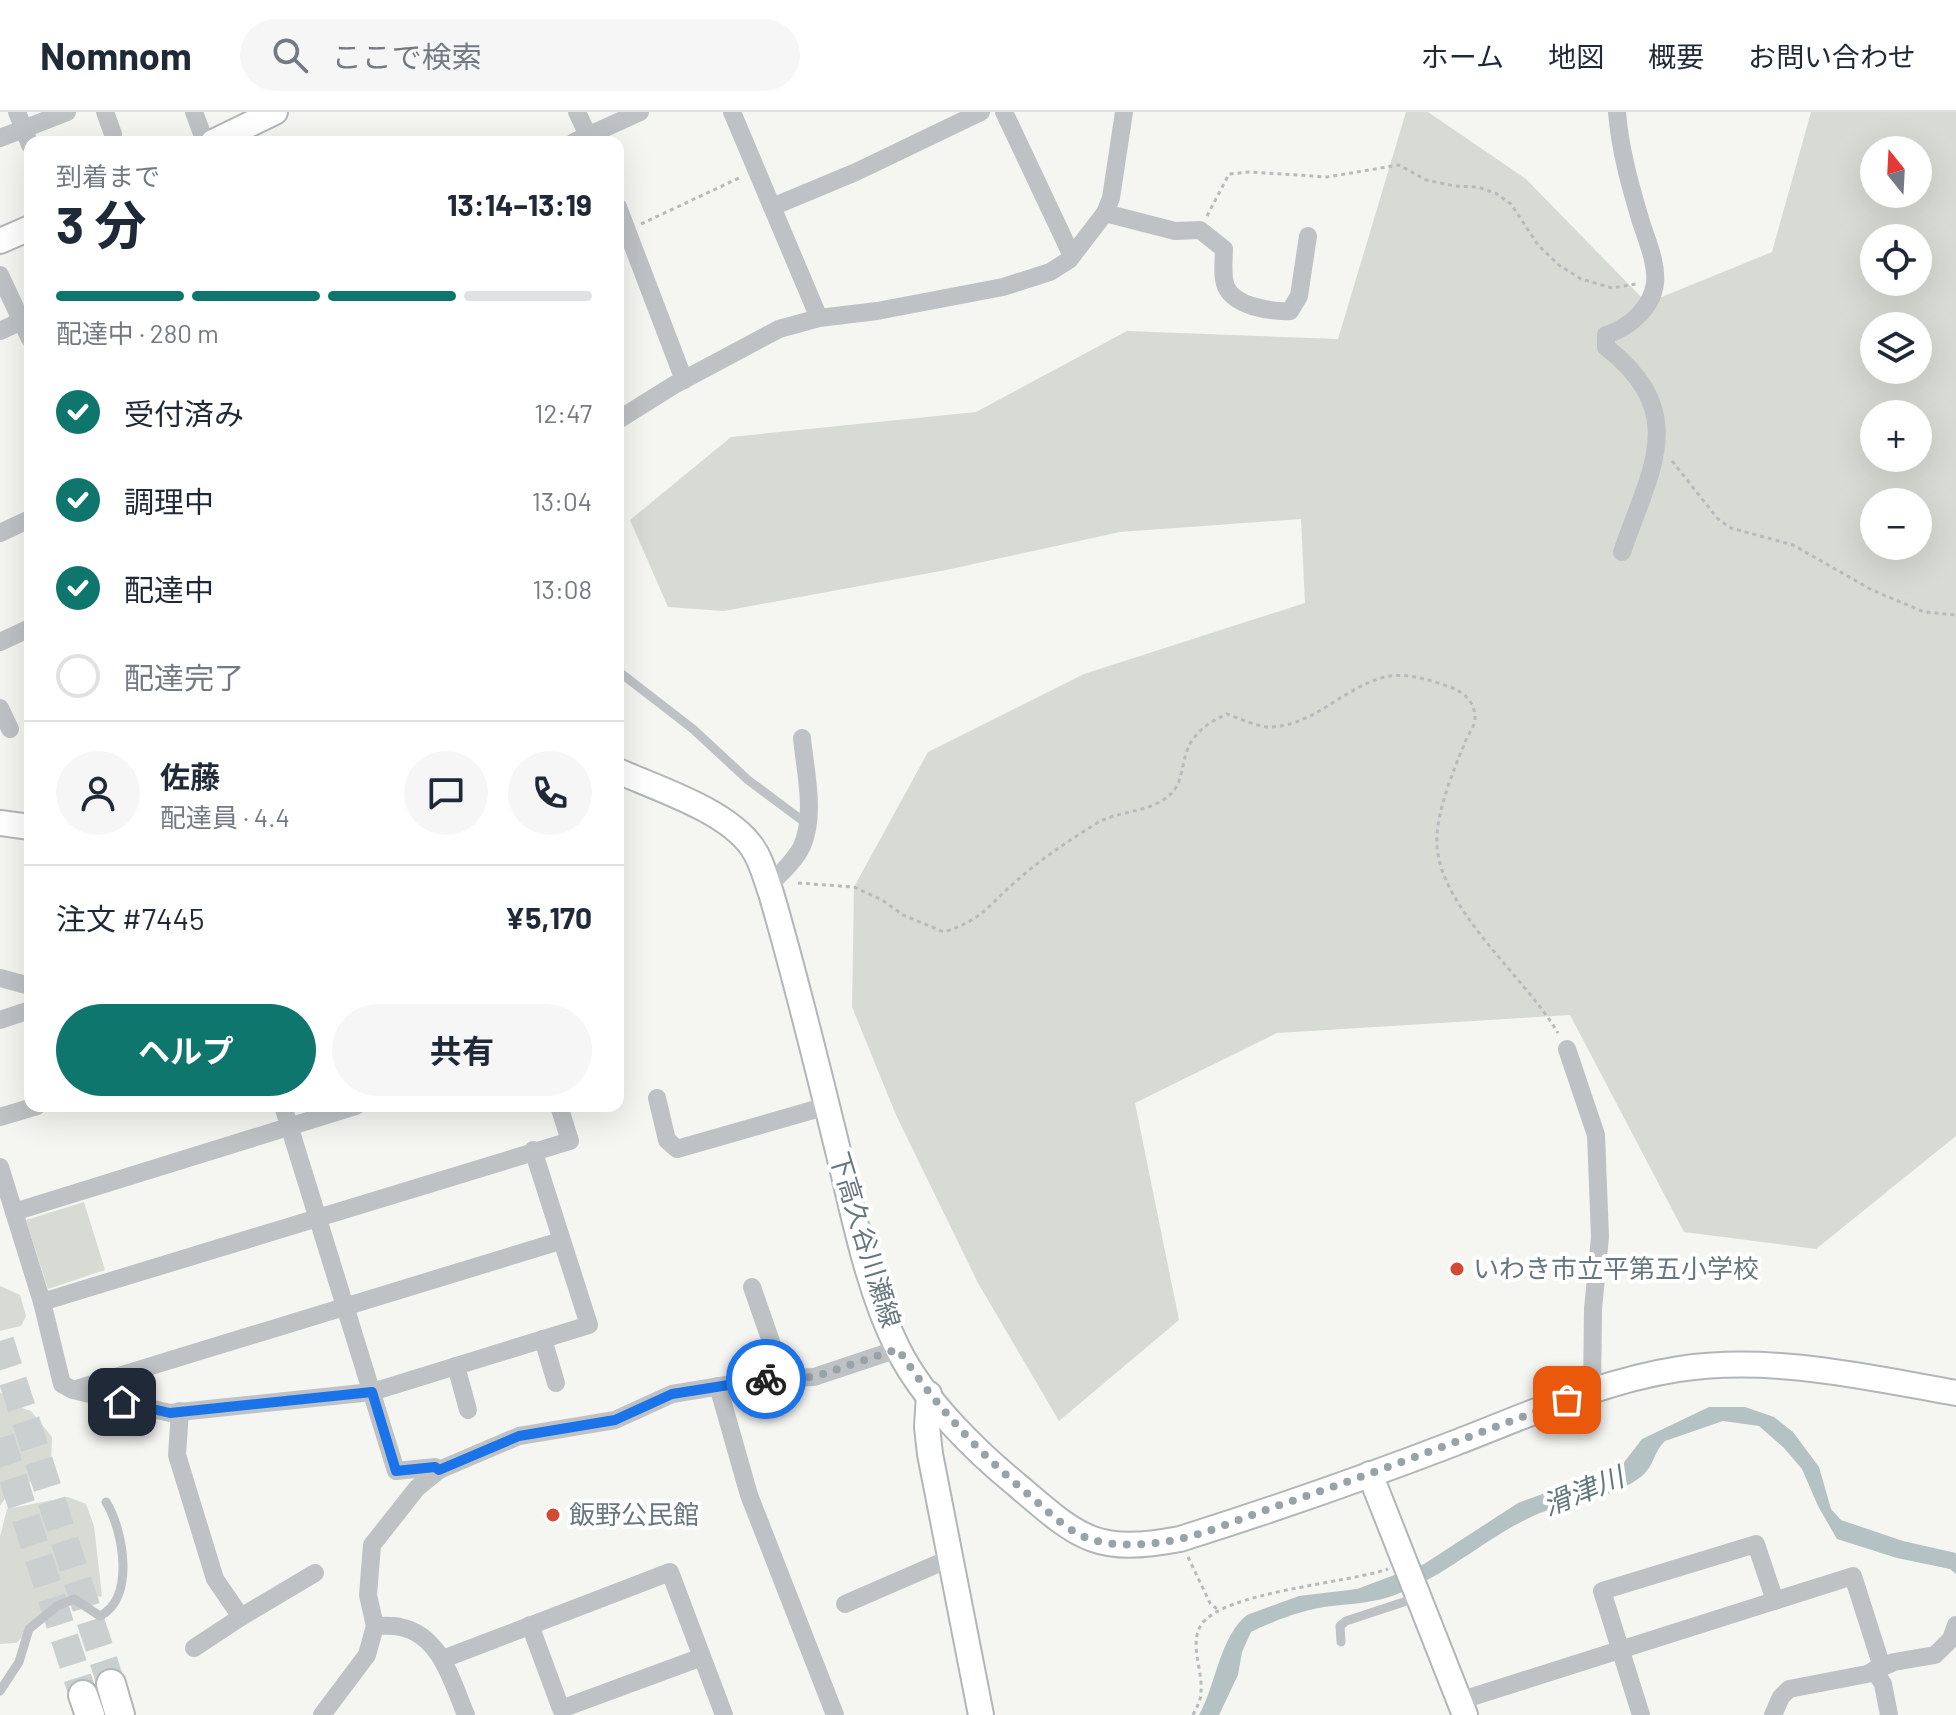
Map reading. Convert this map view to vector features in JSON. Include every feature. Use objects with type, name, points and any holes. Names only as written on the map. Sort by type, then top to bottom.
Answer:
[{"type":"main road","points":[[252,133],[275,112]]},
{"type":"main road","points":[[0,241],[24,231]]},
{"type":"main road","name":"下高久谷川瀬線","points":[[624,774],[690,803],[736,828],[761,862],[784,936],[875,1289],[898,1349],[956,1427],[1004,1475],[1069,1529],[1090,1540],[1115,1544],[1180,1539],[1370,1474],[1592,1391],[1636,1377],[1681,1369],[1737,1365],[1817,1369],[1956,1393]]},
{"type":"main road","points":[[0,823],[24,826]]},
{"type":"main road","points":[[929,1394],[927,1427],[930,1454],[981,1715]]},
{"type":"main road","points":[[1370,1474],[1462,1708]]},
{"type":"main road","points":[[111,1684],[120,1715]]},
{"type":"street","points":[[0,138],[67,112]]},
{"type":"street","points":[[105,112],[113,134]]},
{"type":"street","points":[[194,112],[203,136]]},
{"type":"street","points":[[577,112],[583,136]]},
{"type":"street","points":[[592,136],[640,112]]},
{"type":"street","points":[[732,112],[819,318]]},
{"type":"street","points":[[772,207],[856,172],[981,112]]},
{"type":"street","points":[[1004,112],[1072,256]]},
{"type":"street","points":[[624,416],[779,329],[819,318],[877,311],[1003,287],[1050,272],[1072,256],[1105,213],[1111,198],[1124,112]]},
{"type":"street","points":[[1617,112],[1621,154],[1653,261],[1655,285],[1634,321],[1606,335],[1606,347],[1628,364],[1647,391],[1658,423],[1657,452],[1622,552]]},
{"type":"street","points":[[1105,213],[1175,231],[1200,230],[1224,249],[1223,278],[1227,291],[1235,300],[1271,312],[1290,311],[1299,296],[1308,236]]},
{"type":"street","points":[[624,222],[684,380]]},
{"type":"street","points":[[0,275],[24,316]]},
{"type":"street","points":[[0,331],[24,320]]},
{"type":"street","points":[[0,533],[24,522]]},
{"type":"street","points":[[0,642],[24,631]]},
{"type":"street","points":[[0,708],[10,729]]},
{"type":"street","points":[[769,885],[793,860],[802,845],[807,824],[802,738]]},
{"type":"street","points":[[0,978],[24,984]]},
{"type":"street","points":[[0,1020],[24,1012]]},
{"type":"street","points":[[1567,1049],[1596,1135],[1599,1176],[1600,1237],[1593,1309],[1592,1391]]},
{"type":"street","points":[[657,1098],[667,1140],[677,1149],[827,1106]]},
{"type":"street","points":[[0,1117],[24,1110]]},
{"type":"street","points":[[285,1112],[396,1471],[435,1467],[439,1470]]},
{"type":"street","points":[[14,1212],[336,1112]]},
{"type":"street","points":[[42,1302],[570,1141],[561,1112]]},
{"type":"street","points":[[0,1167],[42,1302],[62,1384],[73,1390],[170,1413],[372,1392],[589,1325],[533,1150]]},
{"type":"street","points":[[73,1390],[560,1241]]},
{"type":"street","points":[[752,1287],[784,1379]]},
{"type":"street","points":[[543,1339],[556,1383]]},
{"type":"street","points":[[322,1715],[367,1655],[375,1626],[368,1595],[372,1545],[417,1488],[439,1470],[519,1436],[615,1420],[672,1394],[750,1381],[824,1375],[898,1349]]},
{"type":"street","points":[[456,1366],[468,1410]]},
{"type":"street","points":[[718,1386],[749,1495],[835,1715]]},
{"type":"street","points":[[180,1411],[177,1455],[215,1579],[241,1617]]},
{"type":"street","points":[[1641,1715],[1602,1591],[1756,1544],[1775,1601]]},
{"type":"street","points":[[845,1604],[951,1558]]},
{"type":"street","points":[[443,1659],[670,1572],[724,1715]]},
{"type":"street","points":[[194,1648],[315,1573]]},
{"type":"street","points":[[1462,1708],[1621,1650],[1853,1576],[1889,1715]]},
{"type":"street","points":[[530,1625],[561,1709],[702,1657]]},
{"type":"street","points":[[1773,1715],[1781,1697],[1789,1689],[1878,1669],[1894,1662],[1935,1655],[1951,1639],[1956,1625]]},
{"type":"street","points":[[375,1626],[401,1627],[419,1634],[443,1659],[466,1715]]},
{"type":"lane","points":[[624,676],[693,729],[748,780],[807,824]]},
{"type":"lane","points":[[0,1691],[19,1662],[29,1629],[57,1606],[74,1599],[100,1616],[112,1607],[119,1594],[123,1564],[118,1524],[106,1502]]},
{"type":"lane","points":[[1341,1642],[1340,1626],[1346,1621],[1419,1595]]},
{"type":"path","points":[[1200,230],[1229,174],[1249,172],[1327,177],[1399,165],[1426,180],[1478,187],[1497,194],[1511,204],[1538,245],[1559,265],[1581,279],[1612,288],[1655,285]]},
{"type":"path","points":[[627,230],[757,170]]},
{"type":"path","points":[[1668,456],[1718,519],[1731,528],[1793,545],[1872,590],[1924,612],[1956,615]]},
{"type":"path","points":[[795,883],[854,887],[882,900],[903,915],[944,932],[984,914],[1030,869],[1101,821],[1140,811],[1166,799],[1177,788],[1190,744],[1206,724],[1227,714],[1266,727],[1298,721],[1373,681],[1388,676],[1426,678],[1461,691],[1474,707],[1475,722],[1445,798],[1437,844],[1444,879],[1475,924],[1542,1008],[1567,1049]]},
{"type":"path","points":[[1180,1539],[1210,1603],[1217,1609]]},
{"type":"path","points":[[1193,1715],[1201,1692],[1197,1639],[1200,1625],[1217,1609],[1313,1583],[1356,1579],[1406,1564]]},
{"type":"shaded area","points":[[1406,112],[1428,112],[1526,179],[1647,303],[1772,252],[1811,112],[1956,112],[1956,1136],[1816,1249],[1684,1232],[1570,1015],[1277,1033],[1135,1103],[1179,1320],[1059,1421],[978,1283],[896,1115],[852,1007],[854,887],[928,752],[1084,674],[1305,603],[1301,519],[1120,532],[946,570],[724,611],[668,607],[630,520],[731,437],[976,412],[1127,331],[1338,339]]},
{"type":"shaded area","points":[[84,1202],[105,1270],[48,1289],[26,1220]]},
{"type":"shaded area","points":[[0,1286],[20,1295],[26,1316],[21,1326],[0,1331]]},
{"type":"shaded area","points":[[0,1392],[31,1411],[52,1437],[51,1462],[27,1485],[6,1497],[0,1506]]},
{"type":"shaded area","points":[[68,1497],[86,1504],[94,1526],[102,1596],[63,1602],[16,1643],[0,1644],[0,1537],[7,1509]]},
{"type":"water","name":"滑津川","points":[[1709,1407],[1745,1407],[1774,1417],[1793,1432],[1819,1467],[1831,1509],[1841,1520],[1903,1541],[1956,1553],[1956,1574],[1950,1569],[1897,1558],[1837,1539],[1802,1469],[1784,1448],[1759,1426],[1723,1421],[1665,1441],[1646,1472],[1631,1484],[1540,1513],[1407,1590],[1379,1600],[1301,1612],[1251,1632],[1242,1652],[1238,1675],[1219,1715],[1199,1715],[1230,1635],[1247,1615],[1299,1596],[1357,1589],[1424,1564],[1518,1503],[1622,1465],[1642,1439]]},
{"type":"tunnel","points":[[0,1341],[111,1684]]},
{"type":"tunnel","points":[[0,1438],[83,1695]]},
{"type":"way so far","points":[[766,1379],[814,1377],[898,1349],[956,1427],[1004,1475],[1069,1529],[1090,1540],[1115,1544],[1180,1539],[1392,1467],[1567,1400]]},
{"type":"place","name":"いわき市立平第五小学校","points":[[1457,1269]]},
{"type":"place","name":"飯野公民館","points":[[553,1515]]},
{"type":"route","points":[[122,1402],[170,1413],[372,1392],[396,1471],[435,1467],[439,1470],[519,1436],[615,1420],[672,1394],[766,1379]]}]
